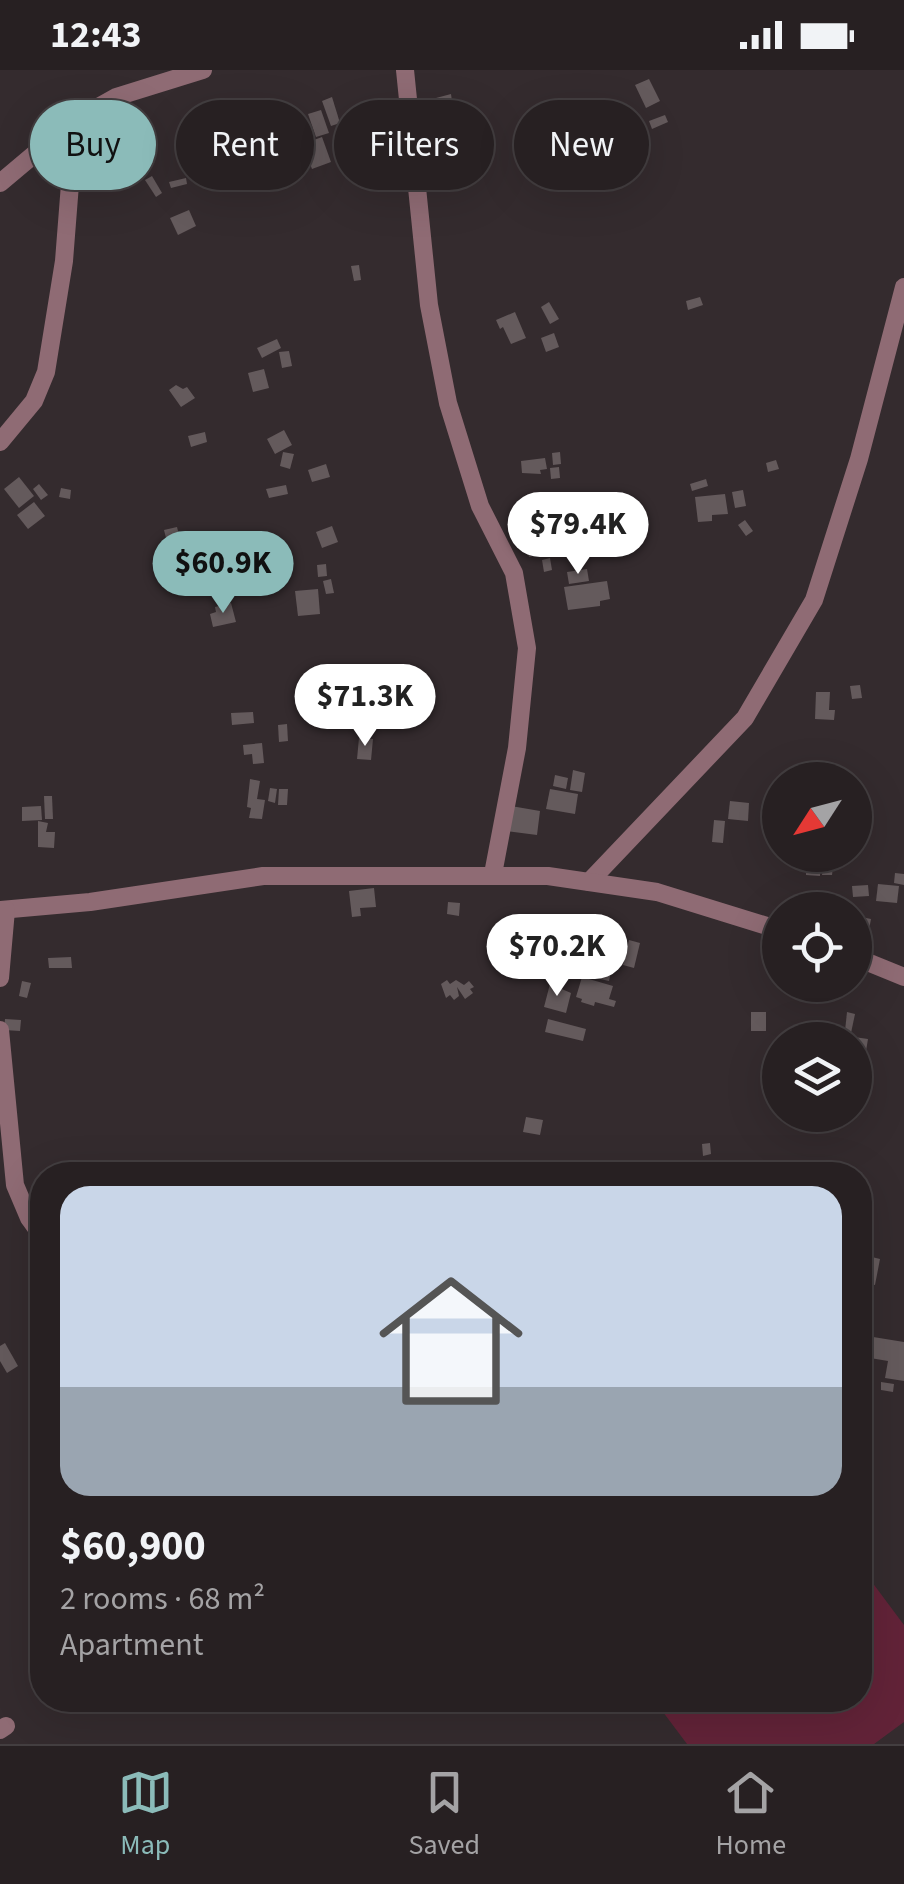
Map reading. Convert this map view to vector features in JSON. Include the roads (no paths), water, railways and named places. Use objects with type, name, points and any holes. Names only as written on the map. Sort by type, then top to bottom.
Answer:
[{"type":"street","points":[[111,100],[203,70]]},
{"type":"street","points":[[405,70],[429,305],[448,404],[480,506],[514,573],[527,648],[517,748],[493,874]]},
{"type":"street","points":[[0,183],[30,157]]},
{"type":"street","points":[[0,442],[34,401],[46,372],[64,261],[69,190]]},
{"type":"street","points":[[589,882],[744,718],[814,600],[859,459],[904,287]]},
{"type":"street","points":[[0,978],[3,910],[90,902],[264,876],[548,876],[658,892],[762,924]]},
{"type":"street","points":[[872,964],[904,977]]},
{"type":"street","points":[[0,1030],[15,1185],[30,1219]]}]
